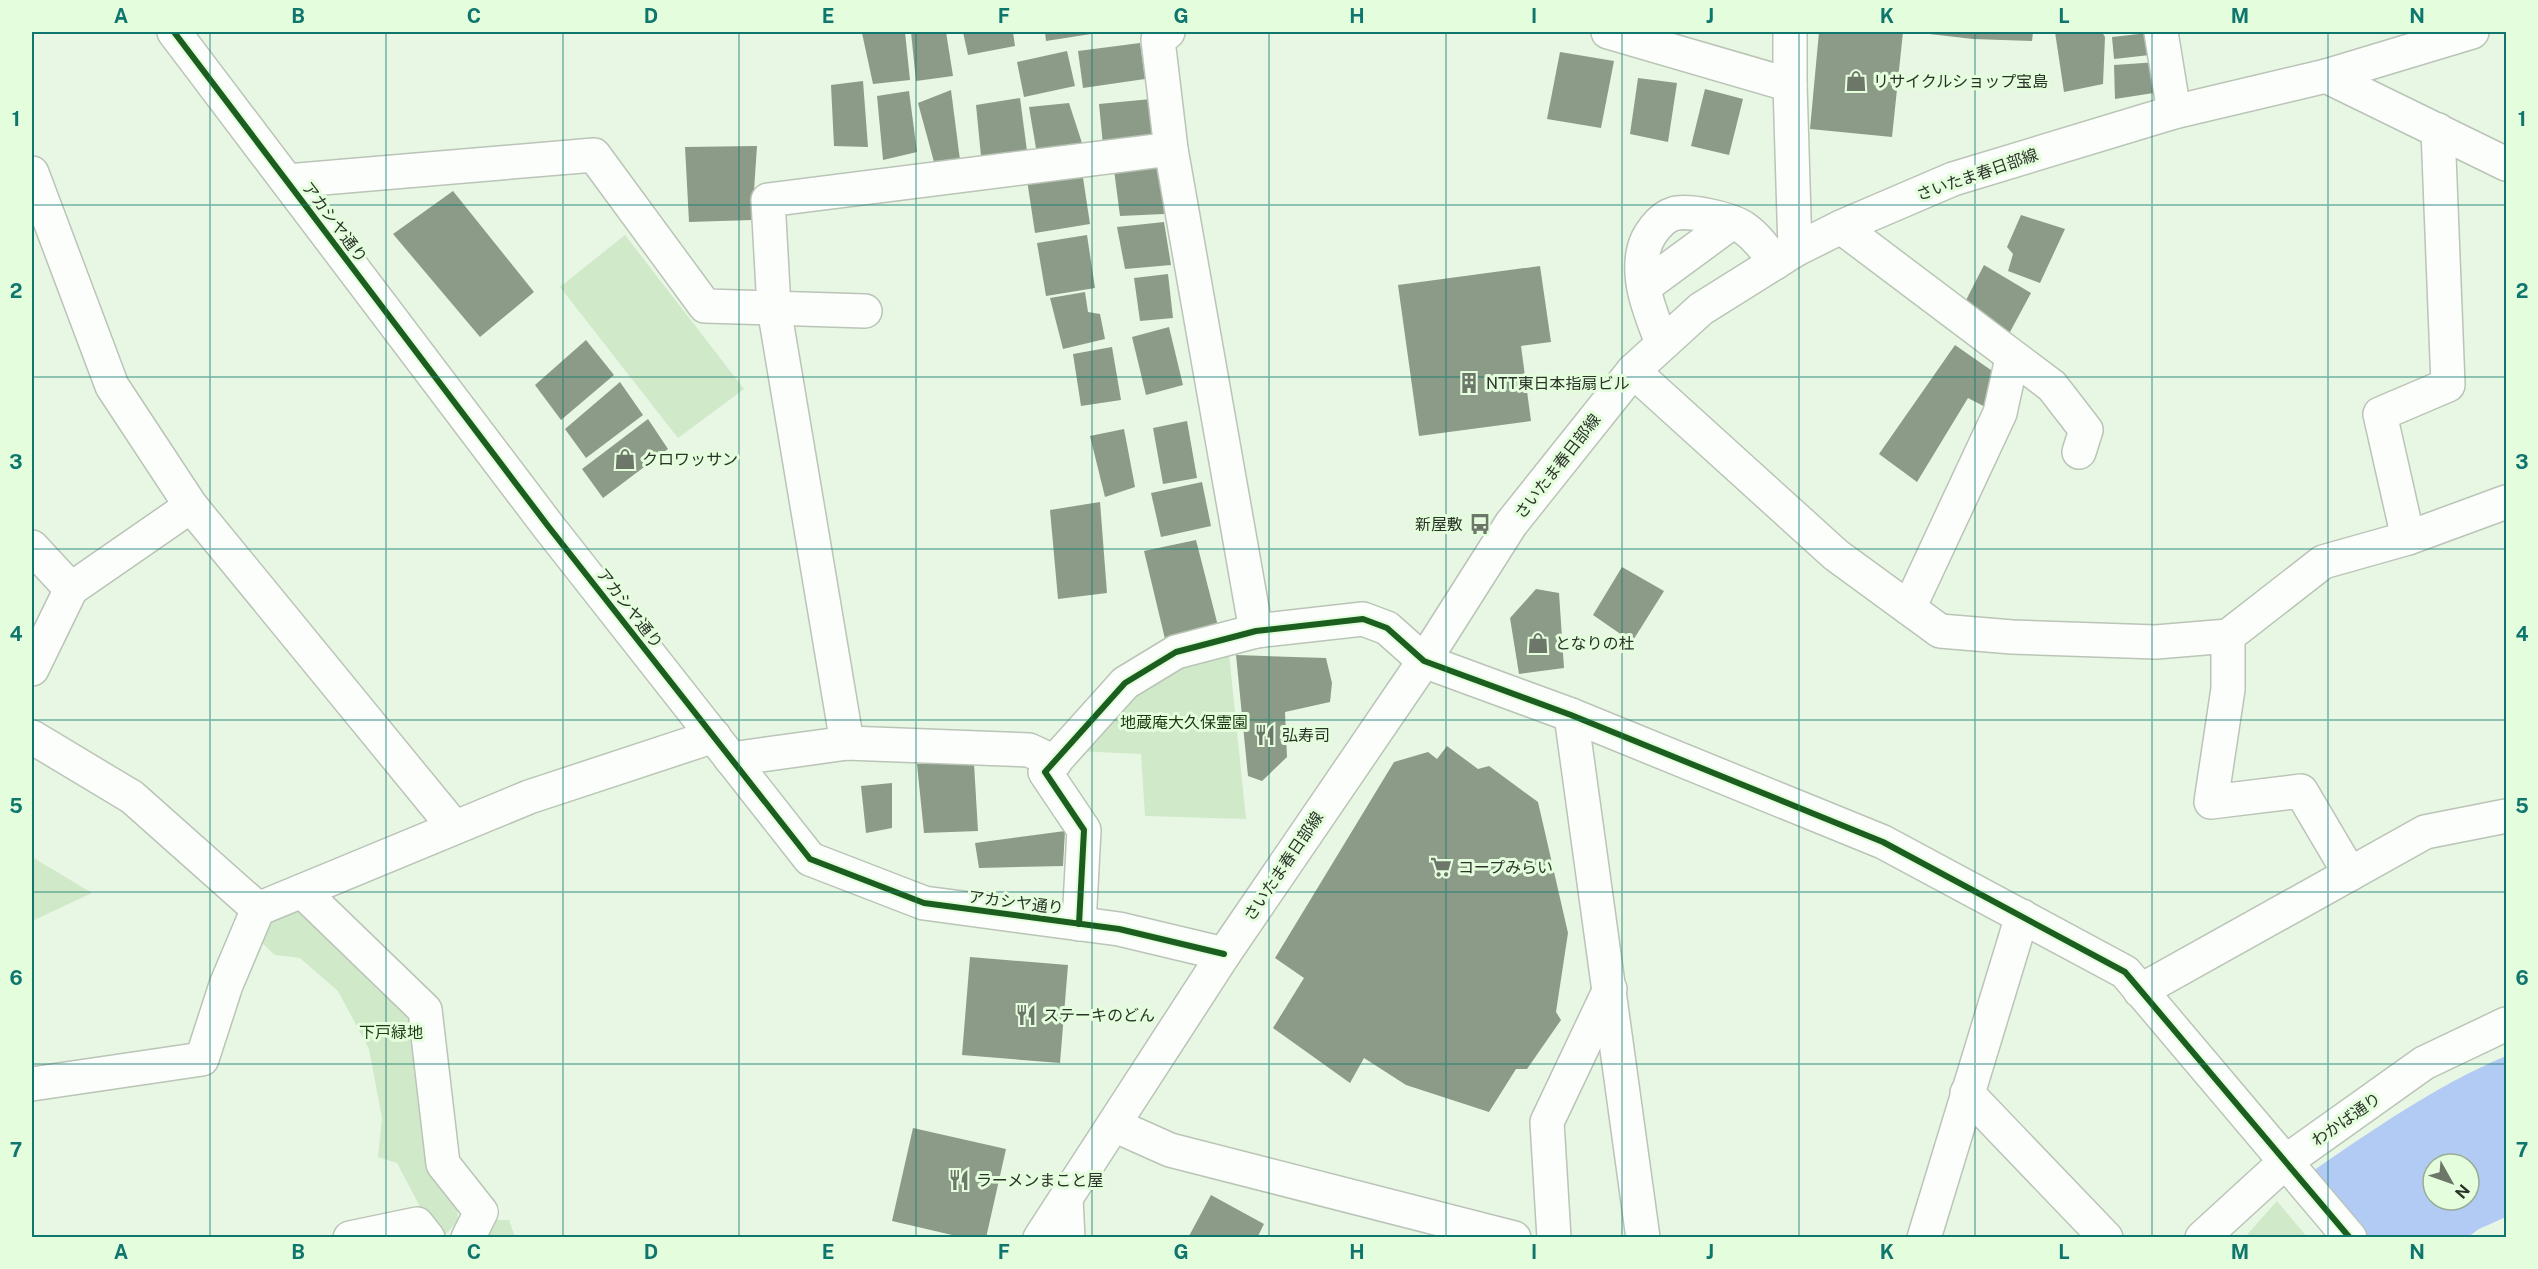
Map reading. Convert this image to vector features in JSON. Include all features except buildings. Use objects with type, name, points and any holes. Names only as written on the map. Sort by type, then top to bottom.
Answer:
[{"type":"street","name":"アカシヤ通り","points":[[174,32],[548,526],[810,859],[924,903],[1119,929],[1224,954]]},
{"type":"street","points":[[1608,32],[1790,85]]},
{"type":"street","points":[[1662,343],[1644,287],[1642,271],[1644,248],[1654,228],[1673,214],[1716,215],[1743,227],[1761,244],[1785,256],[1790,32]]},
{"type":"street","points":[[2161,32],[2174,112]]},
{"type":"street","name":"さいたま春日部線","points":[[1040,1238],[1224,954],[1424,661],[1511,524],[1633,371],[1701,309],[1785,256],[1841,227],[1953,179],[2174,112],[2326,76],[2472,32]]},
{"type":"street","points":[[1158,34],[1171,149],[1256,630]]},
{"type":"street","points":[[2326,76],[2506,164]]},
{"type":"street","points":[[2408,538],[2380,414],[2448,385],[2438,130]]},
{"type":"street","points":[[847,742],[774,308],[768,200],[1171,149]]},
{"type":"street","points":[[287,181],[594,155],[705,306],[865,311]]},
{"type":"street","points":[[32,173],[112,386],[191,506],[454,827]]},
{"type":"street","points":[[1841,227],[2052,386],[2086,430],[2079,453]]},
{"type":"street","points":[[1909,608],[2000,413],[2012,358]]},
{"type":"street","points":[[1633,371],[1836,555],[1940,631],[2156,642],[2228,636],[2323,562],[2408,538],[2506,502]]},
{"type":"street","points":[[32,669],[71,589],[191,506]]},
{"type":"street","points":[[32,547],[71,589]]},
{"type":"street","points":[[1079,924],[1084,830],[1045,772],[1125,683],[1176,652],[1256,630],[1363,619],[1387,628],[1424,661],[1571,715],[1883,842],[2125,972],[2350,1238]]},
{"type":"street","points":[[2228,636],[2228,689],[2211,802],[2301,791],[2350,874]]},
{"type":"street","points":[[1571,715],[1643,1238]]},
{"type":"street","points":[[32,737],[132,797],[258,909]]},
{"type":"street","points":[[32,1084],[201,1059],[226,985],[258,909],[529,797],[723,748],[847,742],[1029,750],[1055,762]]},
{"type":"street","points":[[2140,990],[2425,832],[2506,816]]},
{"type":"street","points":[[302,891],[425,1010],[443,1164],[481,1212],[468,1238]]},
{"type":"street","points":[[1924,1238],[2022,916]]},
{"type":"street","points":[[1554,1238],[1547,1122],[1610,988]]},
{"type":"street","name":"わかば通り","points":[[2202,1238],[2285,1162],[2424,1063],[2506,1024]]},
{"type":"street","points":[[1967,1093],[2106,1238]]},
{"type":"street","points":[[1114,1125],[1170,1150],[1514,1238]]},
{"type":"street","points":[[1066,1199],[1068,1238]]},
{"type":"street","points":[[350,1238],[417,1224],[428,1238]]},
{"type":"green space","points":[[625,235],[744,389],[678,438],[560,287]]},
{"type":"green space","name":"地蔵庵大久保霊園","points":[[1203,654],[1229,654],[1246,819],[1145,816],[1141,754],[1076,751],[1134,687]]},
{"type":"green space","points":[[32,857],[92,893],[32,921]]},
{"type":"green space","name":"下戸緑地","points":[[300,901],[419,1019],[456,1198],[458,1221],[443,1237],[436,1237],[397,1163],[378,1157],[382,1118],[369,1049],[338,991],[300,958],[275,955],[260,941],[263,916]]},
{"type":"green space","points":[[2277,1201],[2307,1237],[2245,1237]]},
{"type":"green space","points":[[477,1220],[509,1220],[515,1237],[475,1238]]},
{"type":"water","points":[[2506,1056],[2506,1217],[2479,1229],[2468,1237],[2362,1237],[2307,1175],[2404,1110],[2454,1081]]},
{"type":"cycle path","points":[[174,32],[548,526],[810,859],[924,903],[1119,929],[1224,954]]},
{"type":"cycle path","points":[[1079,924],[1084,830],[1045,772],[1125,683],[1176,652],[1256,631],[1363,619],[1387,628],[1424,661],[1571,715],[1883,842],[2125,972],[2350,1238]]},
{"type":"place","name":"リサイクルショップ宝島","points":[[1856,81]]},
{"type":"place","name":"NTT東日本指扇ビル","points":[[1469,383]]},
{"type":"place","name":"クロワッサン","points":[[625,459]]},
{"type":"place","name":"新屋敷","points":[[1480,524]]},
{"type":"place","name":"となりの杜","points":[[1538,643]]},
{"type":"place","name":"弘寿司","points":[[1265,735]]},
{"type":"place","name":"コープみらい","points":[[1441,867]]},
{"type":"place","name":"ステーキのどん","points":[[1026,1015]]},
{"type":"place","name":"ラーメンまこと屋","points":[[959,1180]]}]
